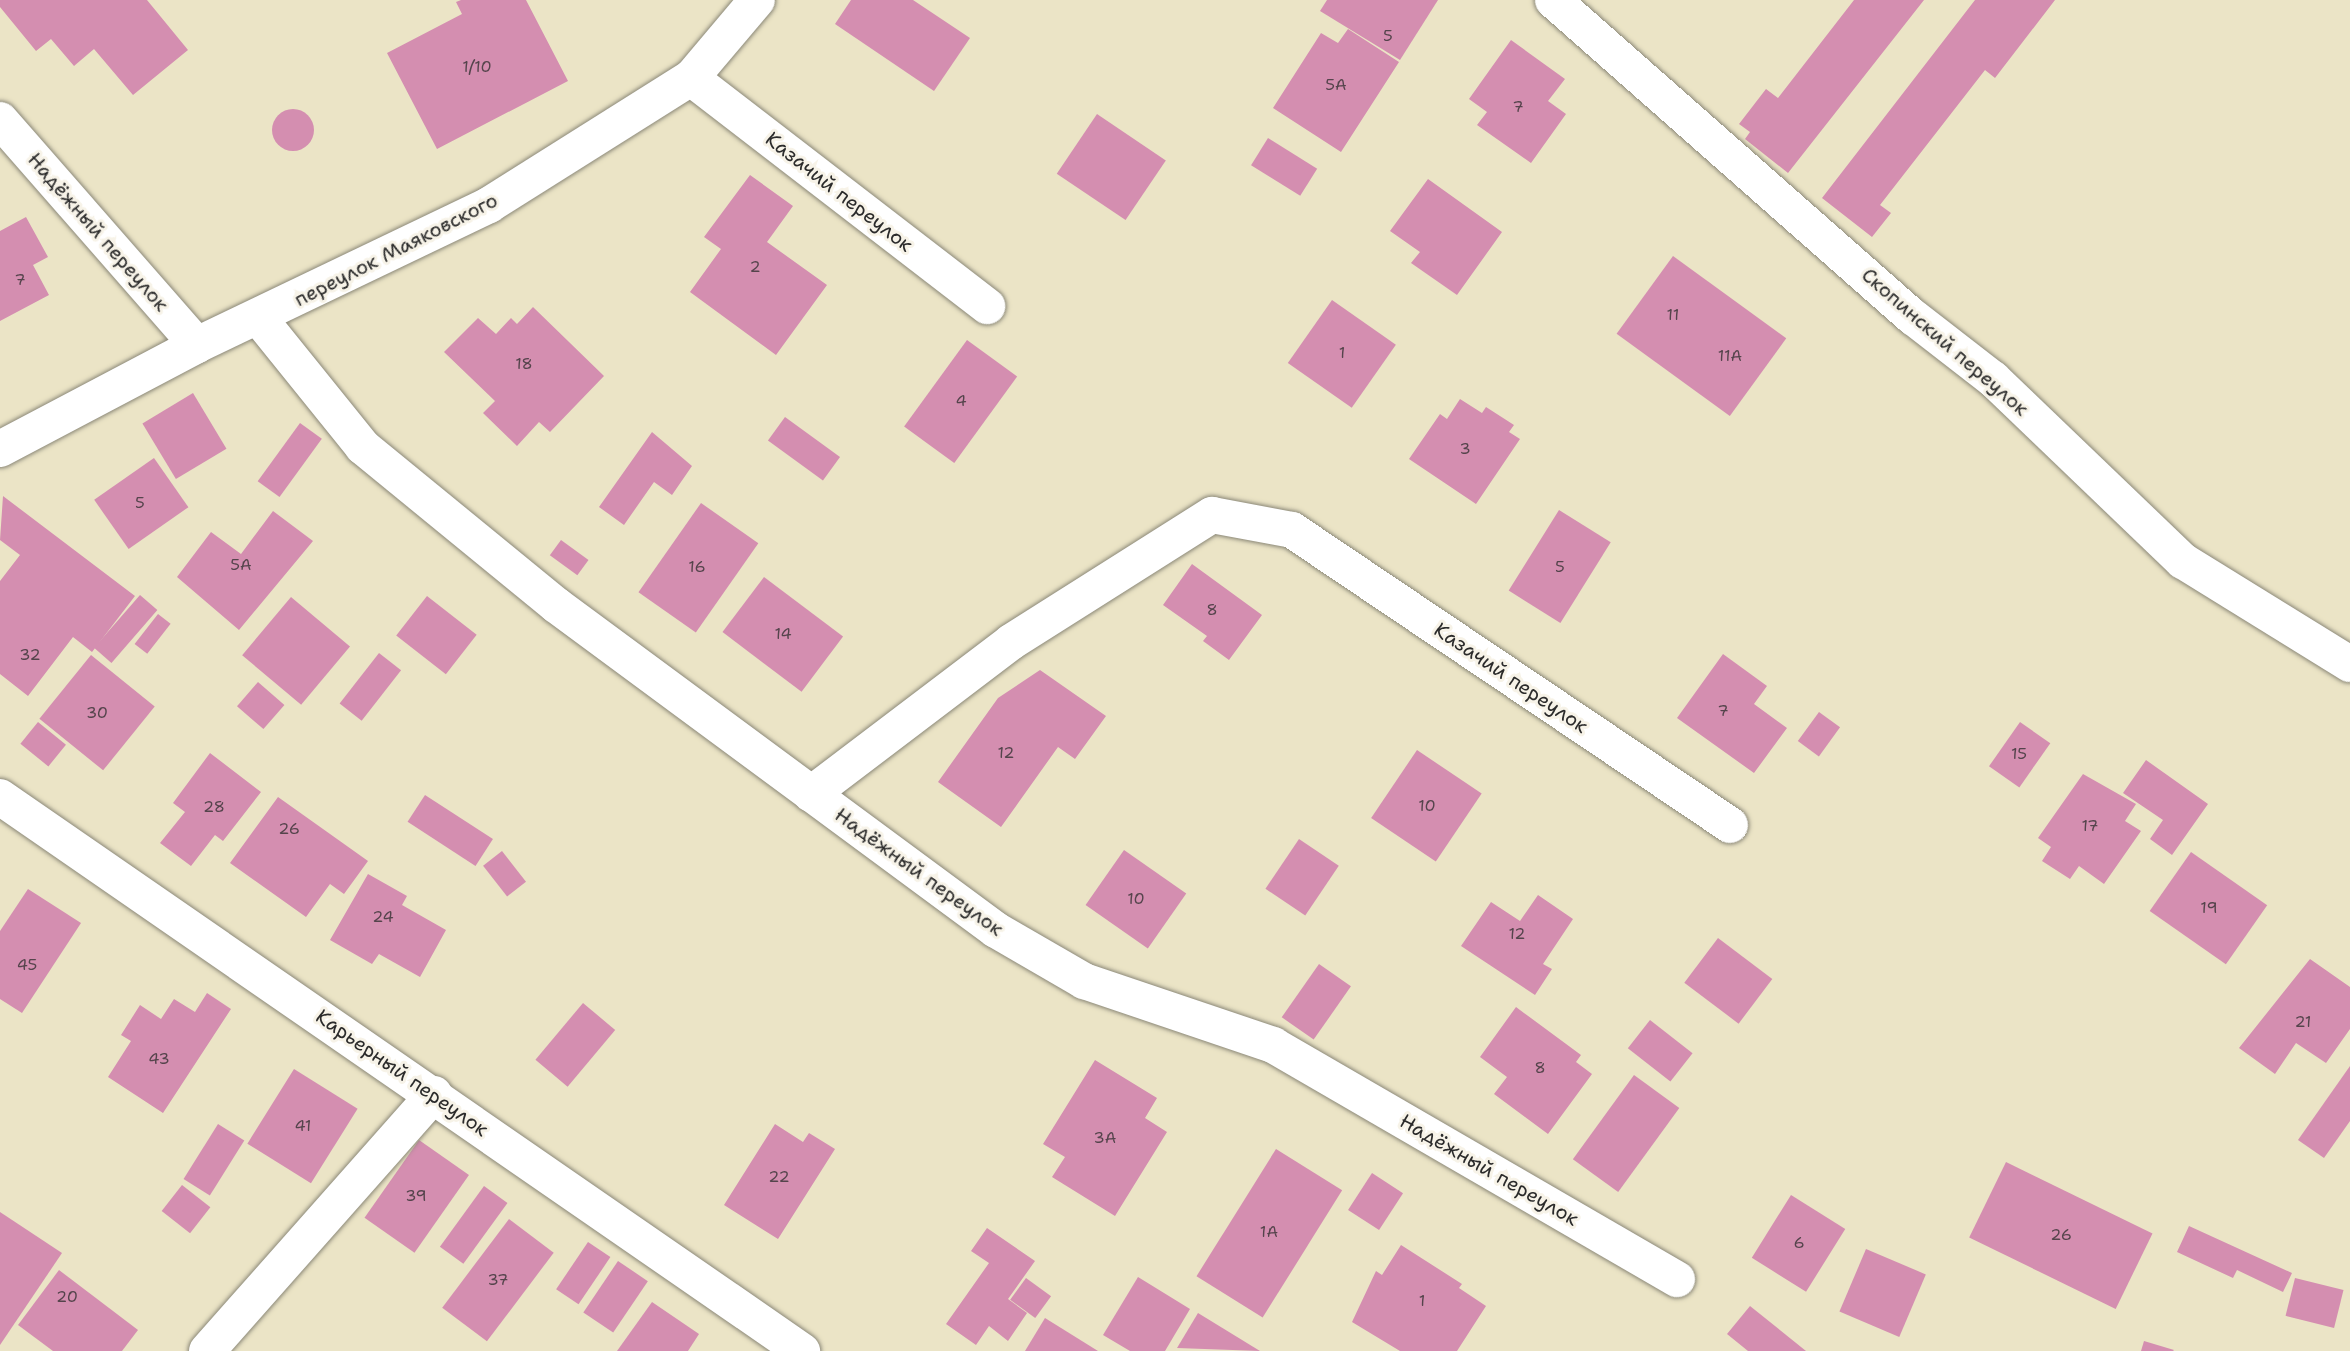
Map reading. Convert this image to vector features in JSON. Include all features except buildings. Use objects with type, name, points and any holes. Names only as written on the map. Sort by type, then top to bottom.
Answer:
[{"type":"street","name":"переулок Маяковского","points":[[0,449],[197,345],[259,318],[489,205],[691,78],[757,0]]},
{"type":"street","name":"Скопинский переулок","points":[[1553,0],[1913,317],[1993,379],[2183,561],[2350,664]]},
{"type":"street","name":"Казачий переулок","points":[[691,78],[987,306]]},
{"type":"street","name":"Надёжный переулок","points":[[0,120],[197,345]]},
{"type":"street","name":"Надёжный переулок","points":[[259,318],[363,447],[556,605],[996,930],[1084,981],[1273,1045],[1677,1279]]},
{"type":"street","name":"Казачий переулок","points":[[811,794],[1011,642],[1212,515],[1292,530],[1730,825]]},
{"type":"street","name":"Карьерный переулок","points":[[0,797],[802,1351]]},
{"type":"street","points":[[207,1351],[434,1094]]}]
